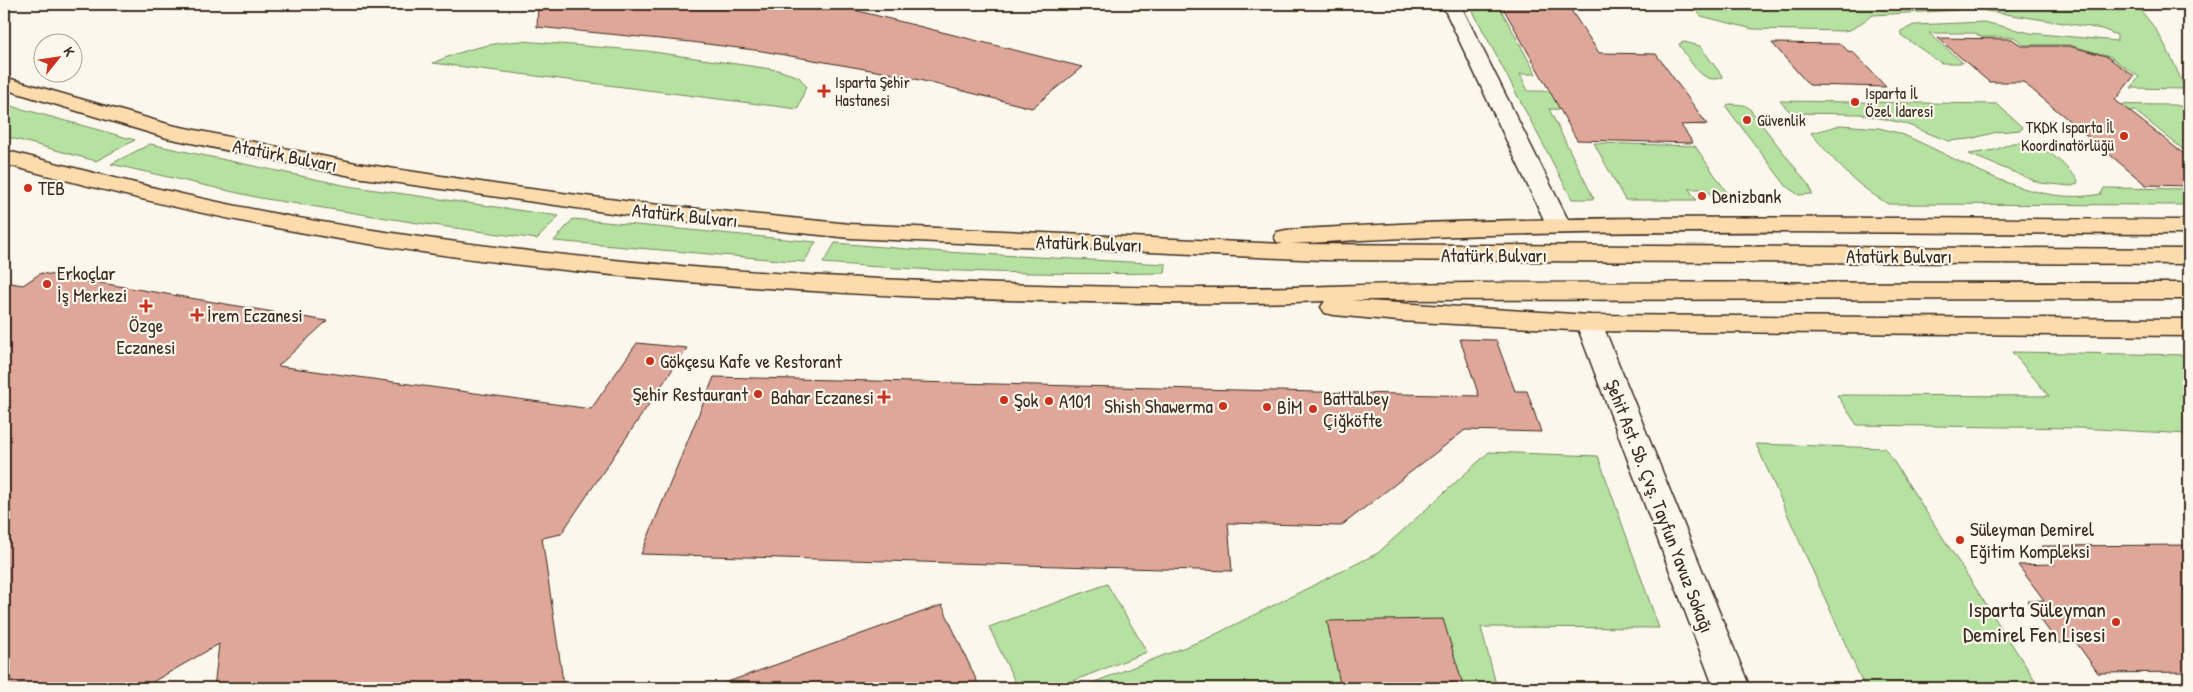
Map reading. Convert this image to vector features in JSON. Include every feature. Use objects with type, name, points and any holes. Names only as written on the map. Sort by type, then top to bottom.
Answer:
[{"type":"main road","name":"Atatürk Bulvarı","points":[[4,83],[176,133],[364,171],[507,193],[742,221],[850,231],[1322,254],[2189,257]]},
{"type":"main road","name":"Atatürk Bulvarı","points":[[4,157],[212,208],[318,228],[464,250],[751,280],[939,290],[1203,296],[1405,291],[2189,291]]},
{"type":"main road","points":[[1153,246],[1413,229],[1559,226],[2189,227]]},
{"type":"main road","points":[[1203,296],[1398,313],[1589,323],[2189,328]]},
{"type":"street","points":[[1451,4],[1559,226]]},
{"type":"street","name":"Şehit Ast. Sb. Çvş. Tayfun Yavuz Sokağı","points":[[1589,323],[1732,688]]},
{"type":"green space","points":[[1469,4],[1498,4],[1536,74],[1520,74],[1528,91],[1683,93],[1705,125],[1685,124],[1677,112],[1549,109],[1594,199],[1572,199]]},
{"type":"green space","points":[[1690,4],[2134,4],[2158,33],[2170,54],[2185,89],[2131,88],[2139,77],[2109,56],[2069,45],[2024,45],[2014,37],[1981,37],[1975,33],[1929,33],[1963,63],[1941,63],[1901,35],[1901,31],[1914,25],[1984,22],[2030,33],[2117,41],[2117,35],[2102,29],[1974,9],[1873,15],[1852,29],[1844,31],[1753,29],[1701,16]]},
{"type":"green space","points":[[521,41],[647,51],[778,70],[799,77],[806,86],[798,109],[433,63],[476,48],[498,43]]},
{"type":"green space","points":[[1684,42],[1700,46],[1723,77],[1709,78],[1697,70],[1679,44]]},
{"type":"green space","points":[[1780,101],[1997,104],[2023,128],[2021,130],[1997,132],[1970,139],[1948,141],[1903,123],[1860,114],[1791,113]]},
{"type":"green space","points":[[4,104],[135,140],[96,161],[4,136]]},
{"type":"green space","points":[[2051,104],[2175,105],[2188,108],[2189,154],[2135,111],[2057,110]]},
{"type":"green space","points":[[1727,105],[1744,105],[1749,108],[1810,187],[1812,194],[1799,195],[1787,187],[1727,108]]},
{"type":"green space","points":[[1841,125],[1879,128],[1899,133],[1997,178],[2022,188],[2048,194],[2074,196],[2101,194],[2104,188],[2189,189],[2189,205],[1888,204],[1846,172],[1811,133]]},
{"type":"green space","points":[[1594,143],[1695,146],[1732,200],[1715,200],[1706,189],[1689,189],[1696,200],[1625,200]]},
{"type":"green space","points":[[2012,143],[2032,145],[2049,153],[2071,172],[2078,180],[2077,184],[2072,186],[2040,183],[1969,154],[1995,150]]},
{"type":"green space","points":[[150,144],[348,186],[559,216],[537,239],[418,223],[260,198],[111,164]]},
{"type":"green space","points":[[573,219],[816,242],[804,262],[554,241]]},
{"type":"green space","points":[[835,243],[944,252],[1166,264],[1165,273],[1079,274],[951,271],[823,263]]},
{"type":"green space","points":[[2012,352],[2189,355],[2189,434],[2078,428],[1857,425],[1837,395],[2049,396]]},
{"type":"green space","points":[[1756,444],[1885,448],[2040,688],[1865,688]]},
{"type":"green space","points":[[1489,452],[1598,456],[1659,628],[1481,627],[1497,688],[1079,688],[1206,639],[1378,553]]},
{"type":"green space","points":[[1107,584],[1147,652],[1055,688],[1018,688],[989,627]]},
{"type":"building","points":[[538,4],[830,4],[1082,67],[1032,108],[899,75],[762,51],[537,27]]},
{"type":"building","points":[[1501,4],[1567,4],[1599,53],[1656,54],[1707,124],[1681,125],[1693,143],[1577,140]]},
{"type":"building","points":[[1938,38],[2012,39],[2022,46],[2069,46],[2106,56],[2134,76],[2115,100],[2189,158],[2189,186],[2146,185],[2023,82],[1989,82]]},
{"type":"building","points":[[1772,43],[1841,44],[1848,51],[1853,52],[1886,87],[1809,85]]},
{"type":"building","points":[[41,273],[327,321],[278,366],[591,409],[637,343],[687,348],[561,534],[542,538],[564,688],[214,688],[219,644],[142,688],[4,688],[4,282],[23,285]]},
{"type":"building","points":[[1460,339],[1496,340],[1515,391],[1527,391],[1541,432],[1465,430],[1341,526],[1228,523],[1232,571],[641,554],[714,377],[1479,396]]},
{"type":"building","name":"Isparta Süleyman Demirel Fen Lisesi","points":[[2189,545],[2189,672],[2098,673],[2076,642],[2058,643],[2027,601],[2044,600],[2018,565],[2055,564],[2041,546]]},
{"type":"building","points":[[942,605],[980,688],[723,688],[722,684]]},
{"type":"building","points":[[1443,619],[1464,688],[1341,688],[1327,621]]},
{"type":"place","name":"Isparta Şehir Hastanesi","points":[[824,91]]},
{"type":"place","name":"Isparta İl Özel İdaresi","points":[[1855,102]]},
{"type":"place","name":"Güvenlik","points":[[1747,120]]},
{"type":"place","name":"TKDK Isparta İl Koordinatörlüğü","points":[[2124,136]]},
{"type":"place","name":"TEB","points":[[28,188]]},
{"type":"place","name":"Denizbank","points":[[1702,196]]},
{"type":"place","name":"Erkoçlar İş Merkezi","points":[[47,284]]},
{"type":"place","name":"Özge Eczanesi","points":[[146,306]]},
{"type":"place","name":"İrem Eczanesi","points":[[197,315]]},
{"type":"place","name":"Gökçesu Kafe ve Restorant","points":[[650,361]]},
{"type":"place","name":"Şehir Restaurant","points":[[758,394]]},
{"type":"place","name":"Bahar Eczanesi","points":[[884,397]]},
{"type":"place","name":"Şok","points":[[1004,400]]},
{"type":"place","name":"A101","points":[[1049,401]]},
{"type":"place","name":"Shish Shawerma","points":[[1223,406]]},
{"type":"place","name":"BİM","points":[[1267,407]]},
{"type":"place","name":"Battalbey Çiğköfte","points":[[1313,409]]},
{"type":"place","name":"Süleyman Demirel Eğitim Kompleksi","points":[[1960,540]]},
{"type":"place","name":"Isparta Süleyman Demirel Fen Lisesi","points":[[2116,622]]}]
